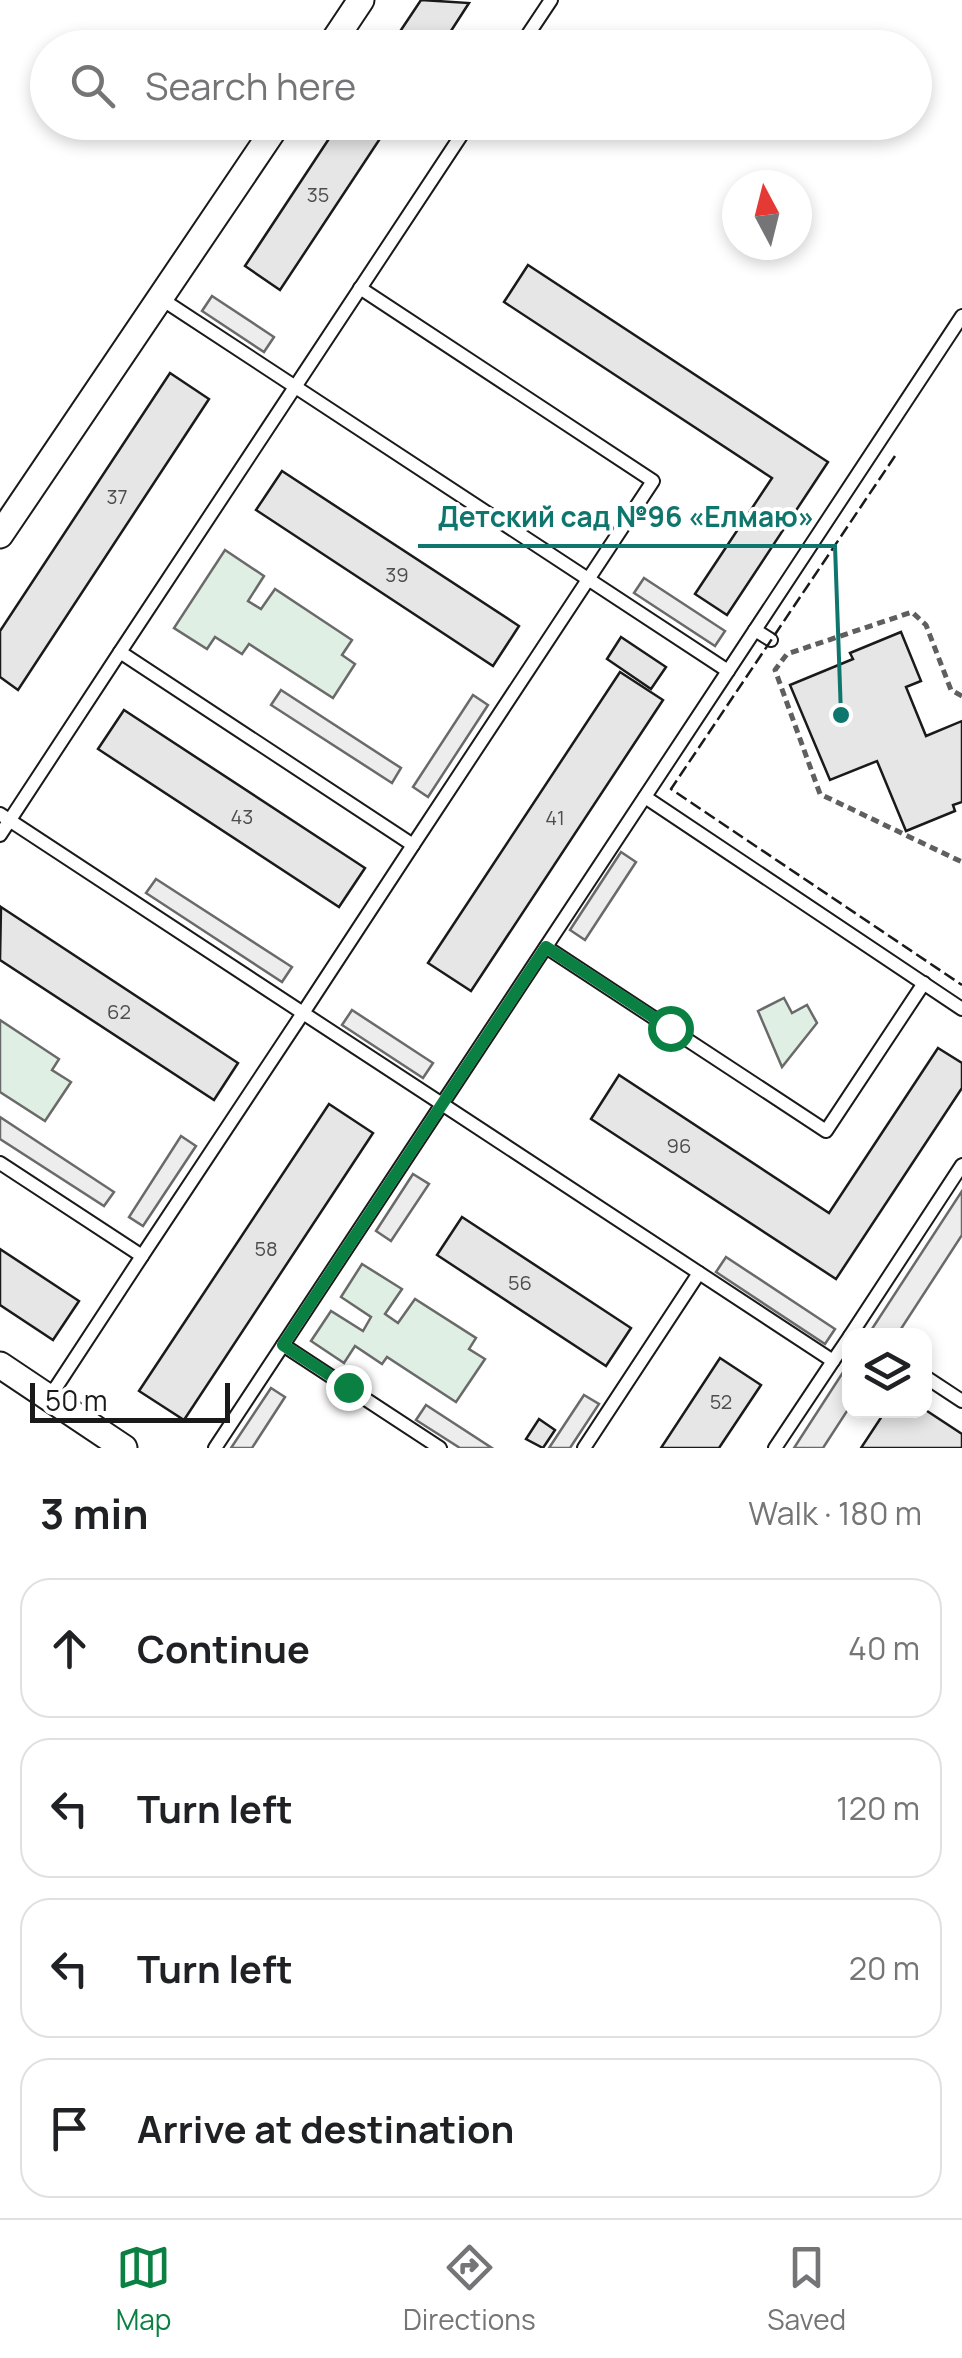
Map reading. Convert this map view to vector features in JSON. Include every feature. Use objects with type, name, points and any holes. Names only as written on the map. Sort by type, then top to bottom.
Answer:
[{"type":"street","points":[[341,30],[361,0]]},
{"type":"street","points":[[0,536],[266,140]]},
{"type":"street","points":[[0,1365],[124,1448]]},
{"type":"lane","points":[[531,30],[550,0]]},
{"type":"lane","points":[[0,835],[5,817],[120,652],[458,140]]},
{"type":"lane","points":[[49,1398],[653,481],[360,288]]},
{"type":"lane","points":[[160,298],[728,670]]},
{"type":"lane","points":[[215,1448],[962,316]]},
{"type":"lane","points":[[755,630],[771,640]]},
{"type":"lane","points":[[120,652],[413,845]]},
{"type":"lane","points":[[645,797],[962,1008]]},
{"type":"lane","points":[[5,817],[833,1361]]},
{"type":"lane","points":[[546,947],[826,1131],[924,983]]},
{"type":"lane","points":[[0,1163],[142,1256]]},
{"type":"lane","points":[[858,1328],[962,1165]]},
{"type":"lane","points":[[584,1448],[699,1273]]},
{"type":"lane","points":[[283,1345],[440,1448]]},
{"type":"lane","points":[[775,1448],[842,1349]]},
{"type":"lane","points":[[932,1381],[962,1401]]},
{"type":"path","points":[[962,696],[952,690],[926,625],[912,612],[787,654],[775,670],[820,794],[962,862]]},
{"type":"green space","points":[[225,550],[264,576],[248,601],[261,609],[275,589],[352,640],[342,655],[355,664],[333,698],[249,644],[242,654],[215,637],[207,649],[174,628]]},
{"type":"green space","points":[[784,998],[792,1013],[807,1005],[817,1023],[782,1067],[758,1011]]},
{"type":"green space","points":[[0,1020],[59,1059],[52,1070],[71,1082],[45,1121],[0,1092]]},
{"type":"green space","points":[[362,1264],[402,1289],[385,1314],[398,1323],[415,1299],[476,1338],[469,1349],[485,1359],[456,1402],[387,1357],[382,1364],[355,1346],[344,1363],[311,1341],[331,1311],[363,1331],[371,1317],[341,1297]]},
{"type":"shaded area","points":[[212,296],[274,337],[264,352],[202,311]]},
{"type":"shaded area","points":[[644,578],[725,631],[715,646],[634,593]]},
{"type":"shaded area","points":[[281,690],[401,768],[392,783],[271,705]]},
{"type":"shaded area","points":[[473,695],[488,705],[428,797],[413,787]]},
{"type":"shaded area","points":[[621,852],[636,862],[585,940],[570,930]]},
{"type":"shaded area","points":[[156,879],[292,967],[282,982],[146,893]]},
{"type":"shaded area","points":[[352,1010],[433,1063],[423,1078],[342,1025]]},
{"type":"shaded area","points":[[0,1117],[114,1192],[104,1206],[0,1139]]},
{"type":"shaded area","points":[[181,1136],[196,1146],[143,1226],[129,1217]]},
{"type":"shaded area","points":[[413,1174],[429,1184],[391,1241],[376,1231]]},
{"type":"shaded area","points":[[962,1191],[962,1235],[902,1328],[873,1328]]},
{"type":"shaded area","points":[[726,1257],[835,1329],[825,1344],[716,1272]]},
{"type":"shaded area","points":[[842,1374],[842,1418],[823,1448],[794,1448]]},
{"type":"shaded area","points":[[271,1388],[285,1397],[252,1448],[231,1448]]},
{"type":"shaded area","points":[[584,1395],[599,1404],[570,1448],[549,1448]]},
{"type":"shaded area","points":[[426,1405],[492,1448],[460,1448],[416,1420]]},
{"type":"building","points":[[421,0],[469,3],[452,30],[401,30]]},
{"type":"building","points":[[328,140],[379,140],[280,290],[245,266]]},
{"type":"building","points":[[528,265],[828,462],[727,615],[695,594],[772,478],[504,302]]},
{"type":"building","points":[[170,373],[209,399],[18,690],[0,677],[0,631]]},
{"type":"building","points":[[282,471],[519,626],[493,666],[256,510]]},
{"type":"building","points":[[901,632],[921,681],[906,687],[926,736],[962,721],[962,802],[953,805],[955,811],[906,831],[877,761],[830,780],[790,685],[853,659],[850,653]]},
{"type":"building","points":[[621,637],[666,667],[651,689],[607,659]]},
{"type":"building","points":[[620,672],[663,700],[471,991],[428,963]]},
{"type":"building","points":[[124,710],[365,868],[339,907],[98,749]]},
{"type":"building","points":[[1,907],[238,1063],[214,1100],[0,960]]},
{"type":"building","points":[[938,1048],[962,1063],[962,1088],[836,1279],[591,1119],[619,1075],[829,1213]]},
{"type":"building","points":[[329,1104],[373,1133],[184,1420],[139,1391]]},
{"type":"building","points":[[462,1217],[631,1328],[606,1366],[437,1255]]},
{"type":"building","points":[[0,1249],[79,1301],[53,1340],[0,1305]]},
{"type":"building","points":[[720,1358],[761,1385],[719,1448],[661,1448]]},
{"type":"building","points":[[932,1414],[962,1434],[962,1448],[861,1448],[881,1418],[932,1418]]},
{"type":"building","points":[[539,1419],[555,1430],[543,1448],[526,1439]]},
{"type":"fence","points":[[895,456],[671,789],[962,985]]},
{"type":"place","name":"Детский сад №96 «Елмаю»","points":[[841,715]]},
{"type":"route","points":[[348,1387],[283,1345],[546,947],[670,1028]]}]
